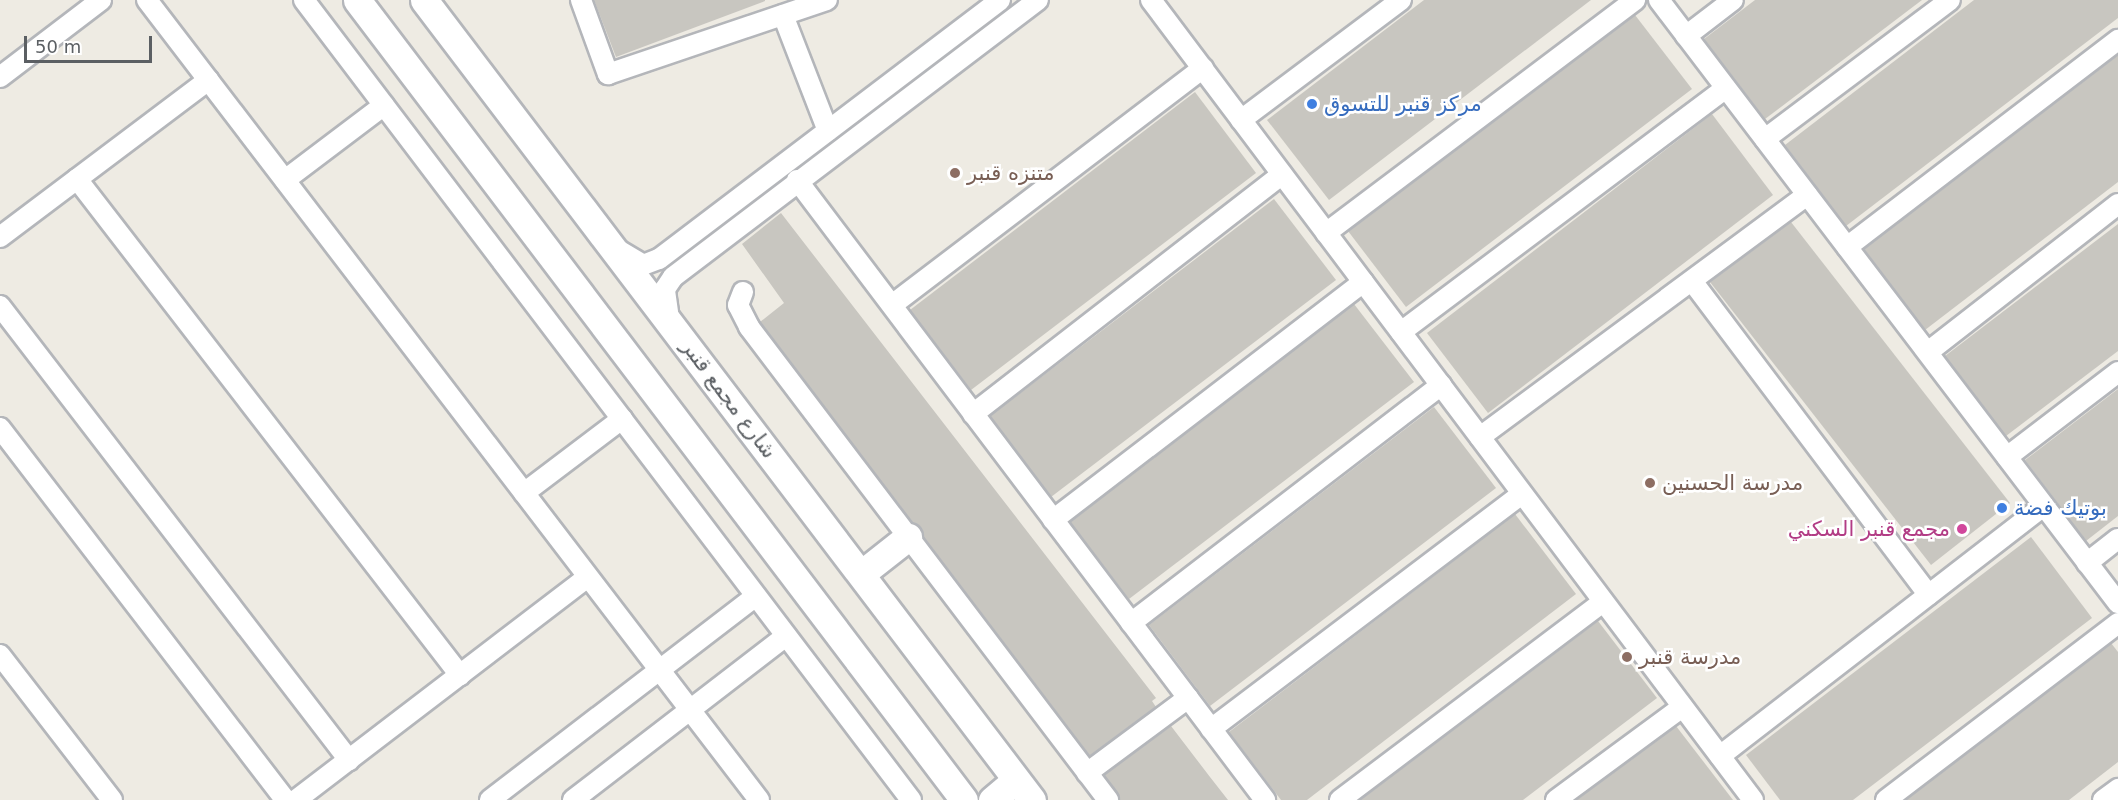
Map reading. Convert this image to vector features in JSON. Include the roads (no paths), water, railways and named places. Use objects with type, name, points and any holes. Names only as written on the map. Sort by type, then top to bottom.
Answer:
[{"type":"main road","points":[[357,0],[964,800]]},
{"type":"main road","name":"شارع مجمع قنبر","points":[[424,0],[616,249],[1024,790]]},
{"type":"main road","points":[[861,573],[908,537]]},
{"type":"main road","points":[[992,800],[1024,790]]},
{"type":"street","points":[[0,77],[101,0]]},
{"type":"street","points":[[147,0],[758,800]]},
{"type":"street","points":[[304,0],[911,800]]},
{"type":"street","points":[[581,0],[608,74],[827,0]]},
{"type":"street","points":[[616,249],[644,265],[659,259],[887,88],[978,8],[999,0]]},
{"type":"street","points":[[669,319],[665,289],[673,277],[797,180],[1038,0]]},
{"type":"street","points":[[1151,0],[1753,800]]},
{"type":"street","points":[[1241,120],[1401,0]]},
{"type":"street","points":[[1326,233],[1635,0]]},
{"type":"street","points":[[1659,0],[2118,603]]},
{"type":"street","points":[[1686,36],[1733,0]]},
{"type":"street","points":[[1765,139],[1950,0]]},
{"type":"street","points":[[783,15],[828,131]]},
{"type":"street","points":[[1847,247],[2118,40]]},
{"type":"street","points":[[892,305],[1203,68]]},
{"type":"street","points":[[0,237],[208,80]]},
{"type":"street","points":[[887,88],[899,104]]},
{"type":"street","points":[[1401,332],[1726,88]]},
{"type":"street","points":[[285,180],[384,105]]},
{"type":"street","points":[[973,414],[1282,174]]},
{"type":"street","points":[[77,178],[460,675]]},
{"type":"street","points":[[797,180],[1265,800]]},
{"type":"street","points":[[1480,437],[1807,195]]},
{"type":"street","points":[[1928,352],[2118,204]]},
{"type":"street","points":[[1692,281],[1929,595]]},
{"type":"street","points":[[1053,520],[1363,282]]},
{"type":"street","points":[[743,292],[738,305],[749,327],[1108,800]]},
{"type":"street","points":[[0,306],[349,760]]},
{"type":"street","points":[[2007,457],[2118,372]]},
{"type":"street","points":[[1131,623],[1441,385]]},
{"type":"street","points":[[524,494],[622,419]]},
{"type":"street","points":[[0,428],[285,800]]},
{"type":"street","points":[[1212,729],[1522,494]]},
{"type":"street","points":[[1720,756],[2044,506]]},
{"type":"street","points":[[2087,563],[2118,539]]},
{"type":"street","points":[[297,800],[588,577]]},
{"type":"street","points":[[489,800],[756,596]]},
{"type":"street","points":[[1340,800],[1604,602]]},
{"type":"street","points":[[1886,800],[2118,623]]},
{"type":"street","points":[[573,800],[786,636]]},
{"type":"street","points":[[0,655],[112,800]]},
{"type":"street","points":[[1087,773],[1188,698]]},
{"type":"street","points":[[1556,800],[1682,706]]},
{"type":"street","points":[[2103,800],[2118,789]]},
{"type":"place","name":"مركز قنبر للتسوق","points":[[1312,104]]},
{"type":"place","name":"متنزه قنبر","points":[[955,173]]},
{"type":"place","name":"مدرسة الحسنين","points":[[1650,483]]},
{"type":"place","name":"بوتيك فضة","points":[[2002,508]]},
{"type":"place","name":"مجمع قنبر السكني","points":[[1962,529]]},
{"type":"place","name":"مدرسة قنبر","points":[[1627,657]]}]
